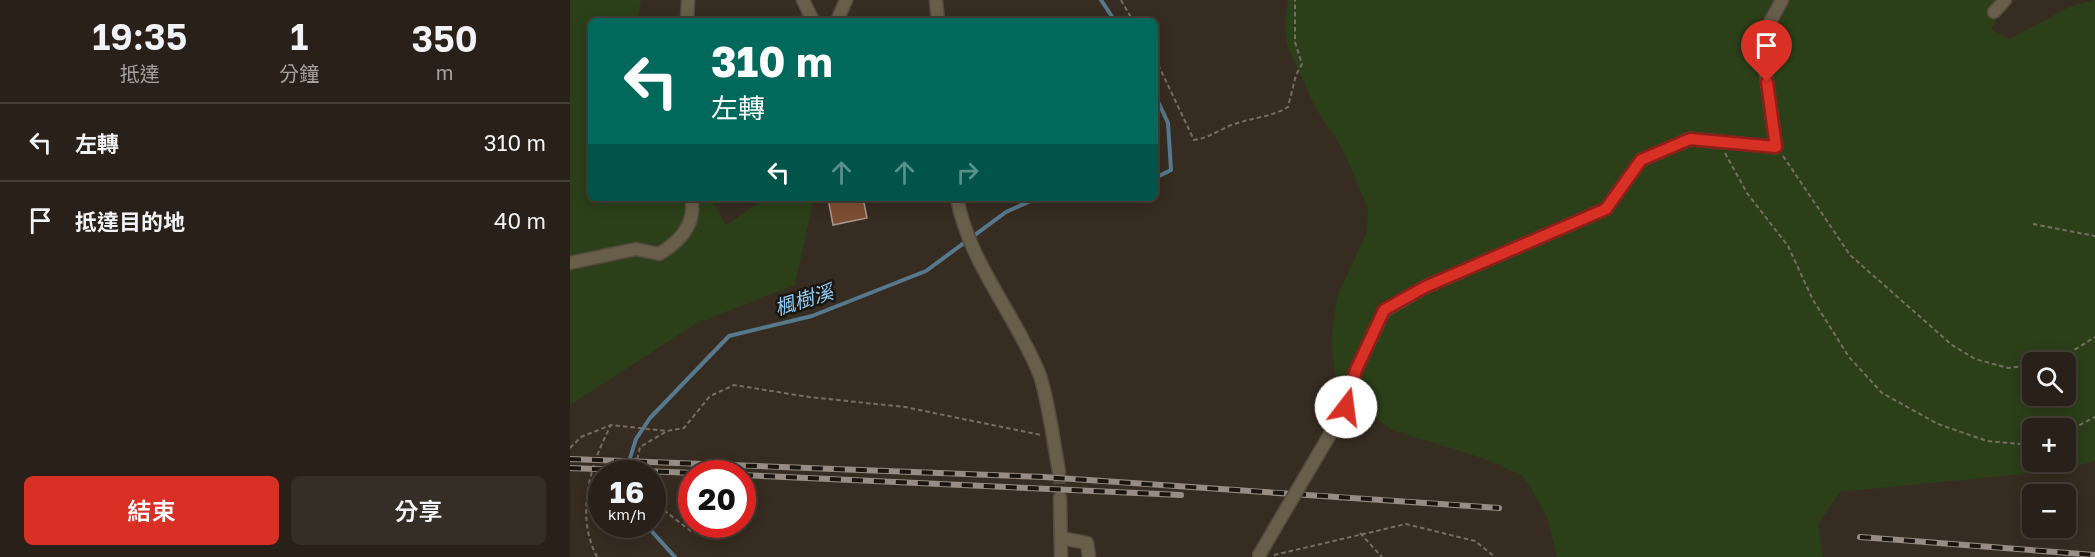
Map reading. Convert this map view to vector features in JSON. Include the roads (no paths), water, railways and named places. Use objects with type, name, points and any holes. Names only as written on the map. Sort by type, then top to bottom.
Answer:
[{"type":"street","points":[[687,18],[688,0]]},
{"type":"street","points":[[803,0],[812,18]]},
{"type":"street","points":[[838,18],[846,0]]},
{"type":"street","points":[[936,0],[938,18]]},
{"type":"street","points":[[1258,557],[1346,407],[1356,370],[1384,310],[1425,287],[1606,209],[1641,160],[1690,139],[1776,147],[1761,39],[1782,0]]},
{"type":"street","points":[[1994,12],[2005,0]]},
{"type":"street","points":[[570,263],[636,249],[659,254],[683,236],[690,221],[691,201]]},
{"type":"street","points":[[957,201],[960,218],[976,259],[1039,374],[1059,472]]},
{"type":"street","points":[[1060,498],[1061,557]]},
{"type":"street","points":[[1062,538],[1087,543],[1089,557]]},
{"type":"waterway","name":"楓樹溪","points":[[1101,0],[1113,18]]},
{"type":"waterway","name":"楓樹溪","points":[[1158,101],[1168,123],[1171,170],[1158,176]]},
{"type":"waterway","name":"楓樹溪","points":[[629,460],[636,439],[650,418],[729,336],[812,316],[926,271],[1006,212],[1030,201]]},
{"type":"waterway","name":"楓樹溪","points":[[658,538],[675,557]]},
{"type":"tunnel","points":[[1059,472],[1060,498]]},
{"type":"railway","points":[[570,459],[1044,477],[1499,508]]},
{"type":"railway","points":[[570,468],[678,472]]},
{"type":"railway","points":[[756,476],[1181,495]]},
{"type":"railway","points":[[1860,537],[2095,555]]}]
